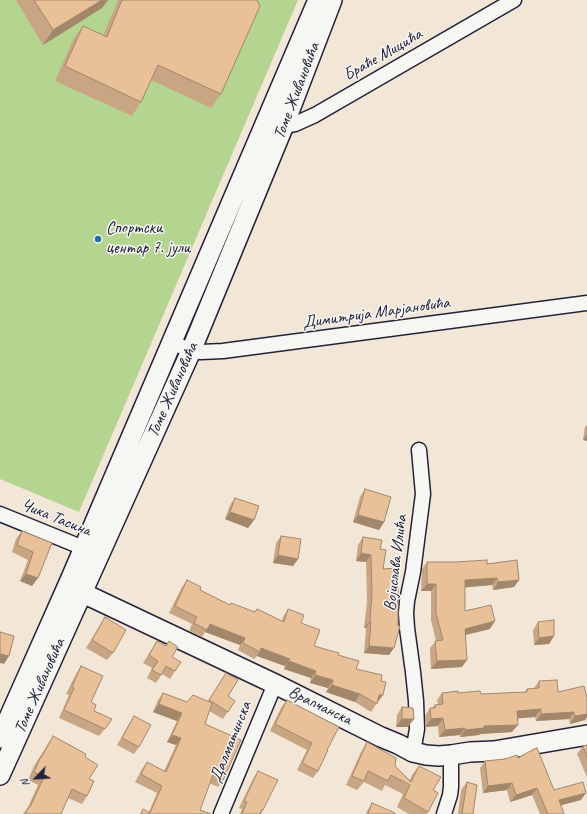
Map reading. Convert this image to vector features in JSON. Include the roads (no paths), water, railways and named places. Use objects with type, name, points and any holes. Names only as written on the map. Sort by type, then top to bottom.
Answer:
[{"type":"main road","name":"Томе Живановића","points":[[0,738],[191,351],[318,0]]},
{"type":"main road","name":"Томе Живановића","points":[[91,551],[172,342],[332,0]]},
{"type":"main road","name":"Томе Живановића","points":[[0,775],[74,589]]},
{"type":"main road","name":"Врапчанска","points":[[74,589],[275,684],[413,752],[439,756],[494,751],[587,734]]},
{"type":"street","name":"Браће Мицића","points":[[275,122],[295,124],[315,115],[514,0]]},
{"type":"street","name":"Димитрија Марјановића","points":[[172,342],[191,351],[223,352],[587,303]]},
{"type":"street","name":"Војислава Илића","points":[[413,752],[417,729],[416,701],[414,672],[406,613],[423,494],[419,450]]},
{"type":"street","name":"Чика Тасина","points":[[0,514],[91,551]]},
{"type":"street","name":"Далматинска","points":[[221,814],[275,684]]},
{"type":"street","points":[[444,814],[450,796],[451,755]]},
{"type":"place","name":"Спортски центар 7. јули","points":[[98,239]]}]
